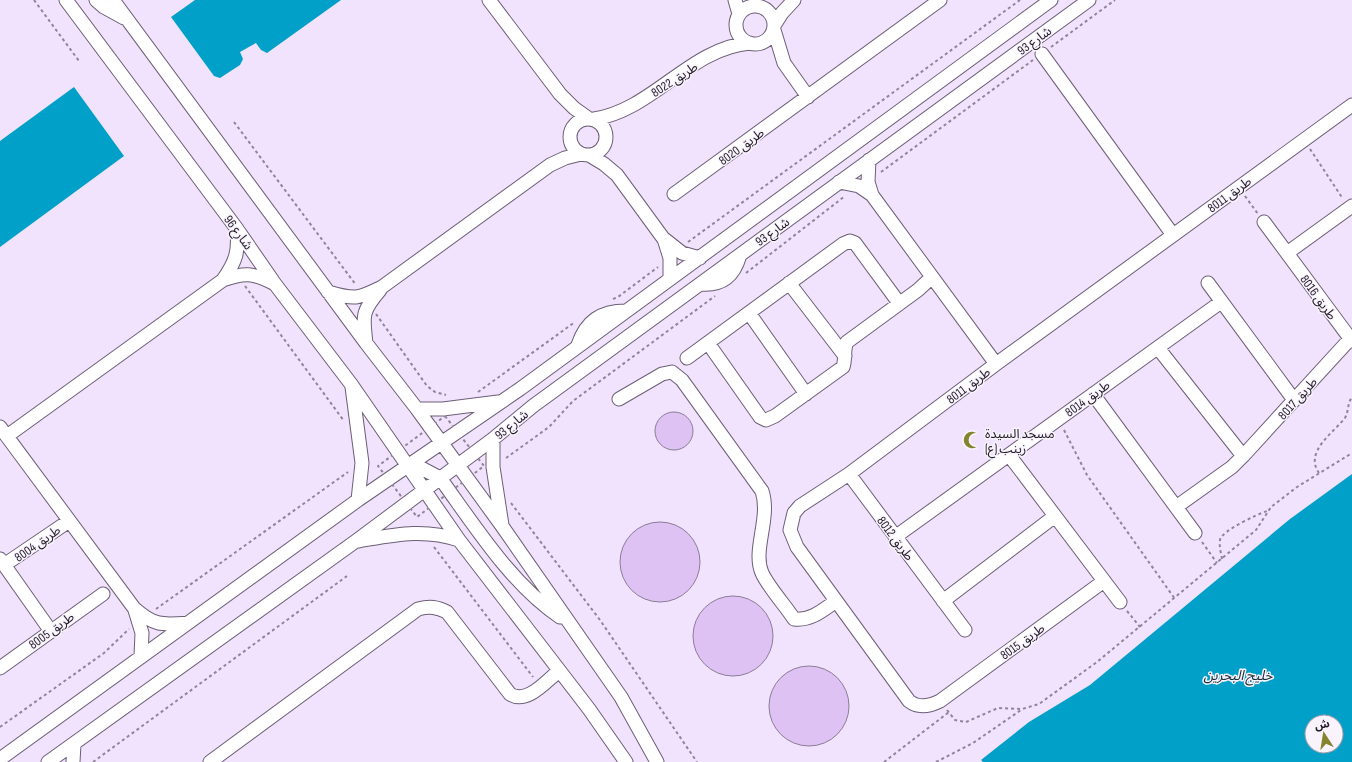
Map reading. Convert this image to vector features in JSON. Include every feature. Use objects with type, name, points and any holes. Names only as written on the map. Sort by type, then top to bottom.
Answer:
[{"type":"street","name":"شارع 96","points":[[66,0],[237,229],[275,284],[351,384],[459,540],[626,762]]},
{"type":"street","points":[[96,0],[104,7],[128,20]]},
{"type":"street","points":[[113,0],[328,292],[417,409],[502,526],[568,623],[622,697],[656,762]]},
{"type":"street","points":[[489,0],[560,94],[574,108],[603,126],[617,175]]},
{"type":"street","points":[[735,0],[740,37],[784,63]]},
{"type":"street","points":[[737,20],[749,7],[754,4],[787,0]]},
{"type":"street","points":[[754,44],[768,39],[782,13],[794,0]]},
{"type":"street","name":"طريق 8020","points":[[674,194],[940,0]]},
{"type":"street","name":"شارع 93","points":[[0,759],[358,500],[501,402],[1051,0]]},
{"type":"street","name":"شارع 93","points":[[48,762],[356,541],[458,466],[533,406],[1089,0]]},
{"type":"street","points":[[754,4],[771,13],[784,63],[808,97]]},
{"type":"street","name":"طريق 8022","points":[[712,54],[737,20]]},
{"type":"street","name":"طريق 8022","points":[[591,119],[614,114],[635,104],[712,54],[738,45],[754,44]]},
{"type":"street","points":[[1042,54],[1173,235]]},
{"type":"street","points":[[560,94],[569,117],[571,144],[585,154],[604,164],[617,175],[674,254],[670,279]]},
{"type":"street","name":"طريق 8022","points":[[607,139],[618,120],[635,104]]},
{"type":"street","name":"طريق 8011","points":[[940,701],[923,706],[914,705],[909,701],[797,547],[790,530],[794,513],[800,506],[849,474],[996,364],[1352,105]]},
{"type":"street","points":[[550,165],[579,121],[591,119]]},
{"type":"street","points":[[328,292],[352,298],[366,299],[550,165],[565,158],[600,151],[607,139]]},
{"type":"street","points":[[869,160],[864,184],[996,364]]},
{"type":"street","points":[[839,182],[864,184]]},
{"type":"street","points":[[1287,253],[1351,209]]},
{"type":"street","name":"طريق 8016","points":[[1264,222],[1351,340]]},
{"type":"street","points":[[223,280],[235,261],[238,240],[237,229]]},
{"type":"street","points":[[687,358],[843,244],[850,241],[856,243],[899,303]]},
{"type":"street","points":[[674,254],[700,258]]},
{"type":"street","points":[[141,656],[142,619],[3,432],[223,280],[237,275],[252,274],[275,284]]},
{"type":"street","points":[[708,344],[760,417],[766,420],[775,416],[843,367],[845,361],[844,348],[847,342],[918,290],[932,277]]},
{"type":"street","points":[[789,283],[845,356]]},
{"type":"street","points":[[1208,283],[1294,400]]},
{"type":"street","points":[[366,299],[364,314],[366,343]]},
{"type":"street","name":"طريق 8014","points":[[895,537],[1221,302]]},
{"type":"street","points":[[749,313],[806,394]]},
{"type":"street","name":"طريق 8017","points":[[1176,508],[1232,467],[1351,340]]},
{"type":"street","points":[[1158,348],[1243,456]]},
{"type":"street","points":[[619,399],[662,374],[672,372],[682,380],[762,491],[766,508],[759,554],[762,573],[794,619],[803,620],[816,615],[836,601]]},
{"type":"street","points":[[351,384],[362,463],[358,500]]},
{"type":"street","points":[[1093,394],[1195,533]]},
{"type":"street","points":[[417,409],[443,409],[501,402]]},
{"type":"street","points":[[493,439],[493,467],[502,526]]},
{"type":"street","points":[[1009,455],[1120,602]]},
{"type":"street","points":[[407,466],[423,469],[440,478],[513,576],[539,602],[568,623]]},
{"type":"street","name":"طريق 8012","points":[[849,474],[965,630]]},
{"type":"street","points":[[943,601],[1055,516]]},
{"type":"street","name":"طريق 8004","points":[[50,630],[2,562],[69,521]]},
{"type":"street","points":[[356,541],[414,533],[444,536],[459,540]]},
{"type":"street","name":"طريق 8015","points":[[940,701],[1104,581]]},
{"type":"street","name":"طريق 8005","points":[[0,668],[50,630],[102,594]]},
{"type":"street","points":[[210,762],[418,609],[428,606],[447,612],[510,694],[515,697],[526,697],[559,671]]},
{"type":"street","points":[[142,619],[160,624],[189,623]]},
{"type":"street","points":[[73,762],[74,744]]},
{"type":"path","points":[[34,0],[79,61]]},
{"type":"path","points":[[607,301],[618,297],[674,254],[1020,0]]},
{"type":"path","points":[[745,274],[864,184],[1115,0]]},
{"type":"path","points":[[234,122],[366,299],[427,386],[440,394],[450,395]]},
{"type":"path","points":[[1303,140],[1351,209]]},
{"type":"path","points":[[1238,188],[1264,222]]},
{"type":"path","points":[[237,275],[345,422]]},
{"type":"path","points":[[504,462],[506,457],[549,427],[573,401],[720,292]]},
{"type":"path","points":[[474,393],[486,388],[577,321]]},
{"type":"path","points":[[1319,473],[1314,463],[1315,455],[1344,418],[1348,403],[1352,397]]},
{"type":"path","points":[[1062,427],[1087,476],[1175,599]]},
{"type":"path","points":[[1222,559],[1220,541],[1223,535],[1251,517],[1268,511],[1297,487],[1352,453]]},
{"type":"path","points":[[0,727],[104,653],[142,619],[362,463]]},
{"type":"path","points":[[510,500],[600,620],[697,762]]},
{"type":"path","points":[[936,762],[973,743],[1022,709],[1039,704],[1097,662],[1259,528],[1268,511]]},
{"type":"path","points":[[414,533],[417,517]]},
{"type":"path","points":[[1195,533],[1217,563]]},
{"type":"path","points":[[432,545],[540,687]]},
{"type":"path","points":[[93,762],[347,576]]},
{"type":"path","points":[[1120,602],[1140,627]]},
{"type":"path","points":[[940,701],[955,720],[966,722],[998,708],[1022,709]]},
{"type":"path","points":[[884,762],[949,712]]},
{"type":"water","points":[[195,0],[341,0],[267,53],[261,50],[256,43],[240,52],[243,59],[240,65],[220,78],[214,76],[171,17]]},
{"type":"water","points":[[74,87],[124,156],[0,247],[0,141]]},
{"type":"water","name":"خليج البحرين","points":[[1352,474],[1352,762],[983,762],[981,760],[1029,722],[1090,685],[1290,519]]},
{"type":"building","points":[[670,412],[678,412],[688,417],[692,424],[692,438],[688,445],[678,450],[670,450],[660,445],[658,442],[655,435],[655,427],[660,417],[663,415]]},
{"type":"building","points":[[652,522],[668,522],[689,533],[700,554],[700,570],[689,591],[668,602],[652,602],[638,596],[631,591],[626,584],[620,570],[620,554],[626,540],[631,533],[638,528]]},
{"type":"building","points":[[725,596],[741,596],[755,602],[767,614],[773,628],[773,644],[767,658],[755,670],[741,676],[725,676],[711,670],[699,658],[693,644],[693,628],[699,614],[711,602]]},
{"type":"building","points":[[801,666],[817,666],[838,677],[849,698],[849,714],[838,735],[817,746],[801,746],[787,740],[780,735],[775,728],[769,714],[769,698],[775,684],[780,677],[787,672]]},
{"type":"place","name":"مسجد السيدة زينب (ع)","points":[[972,440]]}]
